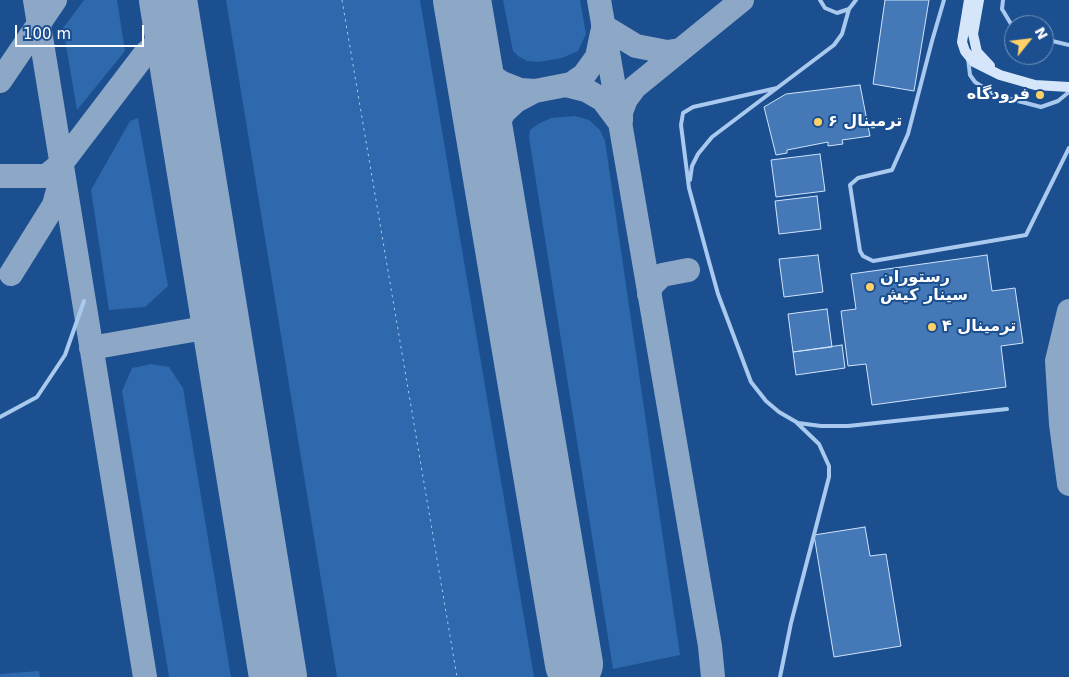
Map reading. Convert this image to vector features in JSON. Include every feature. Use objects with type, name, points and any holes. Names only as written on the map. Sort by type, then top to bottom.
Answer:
[{"type":"main road","points":[[969,0],[962,42],[968,56],[974,62],[1000,75],[1035,85],[1069,87]]},
{"type":"main road","points":[[979,0],[974,24],[975,44],[980,58],[1000,75]]},
{"type":"lane","points":[[820,0],[830,11],[843,12],[849,9]]},
{"type":"lane","points":[[689,188],[692,166],[706,143],[834,45],[842,34],[849,9],[856,0]]},
{"type":"lane","points":[[944,0],[908,134],[892,170],[858,178],[850,185],[860,251],[863,256],[874,261],[1026,236],[1069,148]]},
{"type":"lane","points":[[1003,0],[1002,9],[1006,15]]},
{"type":"lane","points":[[1054,41],[1069,45]]},
{"type":"lane","points":[[968,56],[970,75],[983,89],[994,95],[1042,107],[1058,101],[1069,92]]},
{"type":"lane","points":[[777,88],[692,107],[683,113],[681,125],[689,188],[718,294],[751,382],[766,401],[794,420],[819,444],[829,466],[829,476],[791,623],[780,677]]},
{"type":"lane","points":[[0,417],[37,397],[65,355],[84,300]]},
{"type":"lane","points":[[794,420],[821,426],[848,426],[1007,409]]},
{"type":"path","points":[[342,0],[457,677]]},
{"type":"shaded area","points":[[84,0],[117,0],[125,51],[77,110],[63,28]]},
{"type":"shaded area","points":[[226,0],[420,0],[534,677],[337,677]]},
{"type":"shaded area","points":[[503,0],[580,0],[586,34],[578,51],[562,58],[539,62],[527,61],[518,56],[513,51]]},
{"type":"shaded area","points":[[575,116],[589,120],[600,130],[605,141],[680,655],[613,669],[529,137],[530,130],[551,118]]},
{"type":"shaded area","points":[[138,118],[168,286],[145,307],[109,310],[91,190],[130,121]]},
{"type":"shaded area","points":[[151,364],[169,367],[183,388],[231,677],[169,677],[122,391],[132,368]]},
{"type":"shaded area","points":[[39,671],[40,677],[0,677],[0,674]]},
{"type":"building","points":[[885,0],[929,0],[914,91],[873,84]]},
{"type":"building","name":"ترمینال ۶","points":[[860,85],[870,136],[842,140],[843,144],[828,146],[828,142],[787,150],[787,153],[776,155],[764,107],[786,94]]},
{"type":"building","points":[[820,154],[825,191],[776,197],[771,160]]},
{"type":"building","points":[[817,196],[821,229],[779,234],[775,201]]},
{"type":"building","points":[[818,255],[823,292],[784,297],[779,259]]},
{"type":"building","name":"ترمینال ۴","points":[[987,255],[992,291],[1015,288],[1023,343],[1001,346],[1006,387],[872,405],[866,364],[848,366],[841,311],[856,309],[851,274]]},
{"type":"building","points":[[827,309],[832,347],[793,352],[788,314]]},
{"type":"building","points":[[842,345],[845,368],[796,375],[793,352]]},
{"type":"building","points":[[865,527],[870,556],[886,554],[901,646],[834,657],[814,535]]},
{"type":"taxiway","points":[[35,0],[145,677]]},
{"type":"taxiway","points":[[0,81],[55,0]]},
{"type":"taxiway","points":[[599,0],[710,646],[713,677]]},
{"type":"taxiway","points":[[621,121],[621,112],[626,99],[635,87],[742,0]]},
{"type":"taxiway","points":[[603,26],[636,46],[667,52],[680,50]]},
{"type":"taxiway","points":[[0,176],[46,176],[61,164],[144,55],[172,30]]},
{"type":"taxiway","points":[[471,49],[490,75],[502,83],[520,90],[535,91],[571,84],[584,75],[597,57],[602,33]]},
{"type":"taxiway","points":[[566,85],[586,90],[603,100],[618,120]]},
{"type":"taxiway","points":[[489,151],[491,135],[504,112],[516,101],[535,91]]},
{"type":"taxiway","points":[[11,274],[54,205],[62,176]]},
{"type":"taxiway","points":[[649,294],[652,285],[662,275],[688,270]]},
{"type":"taxiway","points":[[1069,311],[1057,361],[1061,424],[1069,484]]},
{"type":"taxiway","points":[[91,348],[221,325]]},
{"type":"taxiway","points":[[574,664],[575,677]]},
{"type":"runway","points":[[168,0],[278,677]]},
{"type":"runway","points":[[462,0],[574,664]]},
{"type":"place","name":"فرودگاه","points":[[1040,95]]},
{"type":"place","name":"ترمینال ۶","points":[[818,122]]},
{"type":"place","name":"رستوران سینار کیش","points":[[870,287]]},
{"type":"place","name":"ترمینال ۴","points":[[932,327]]}]
